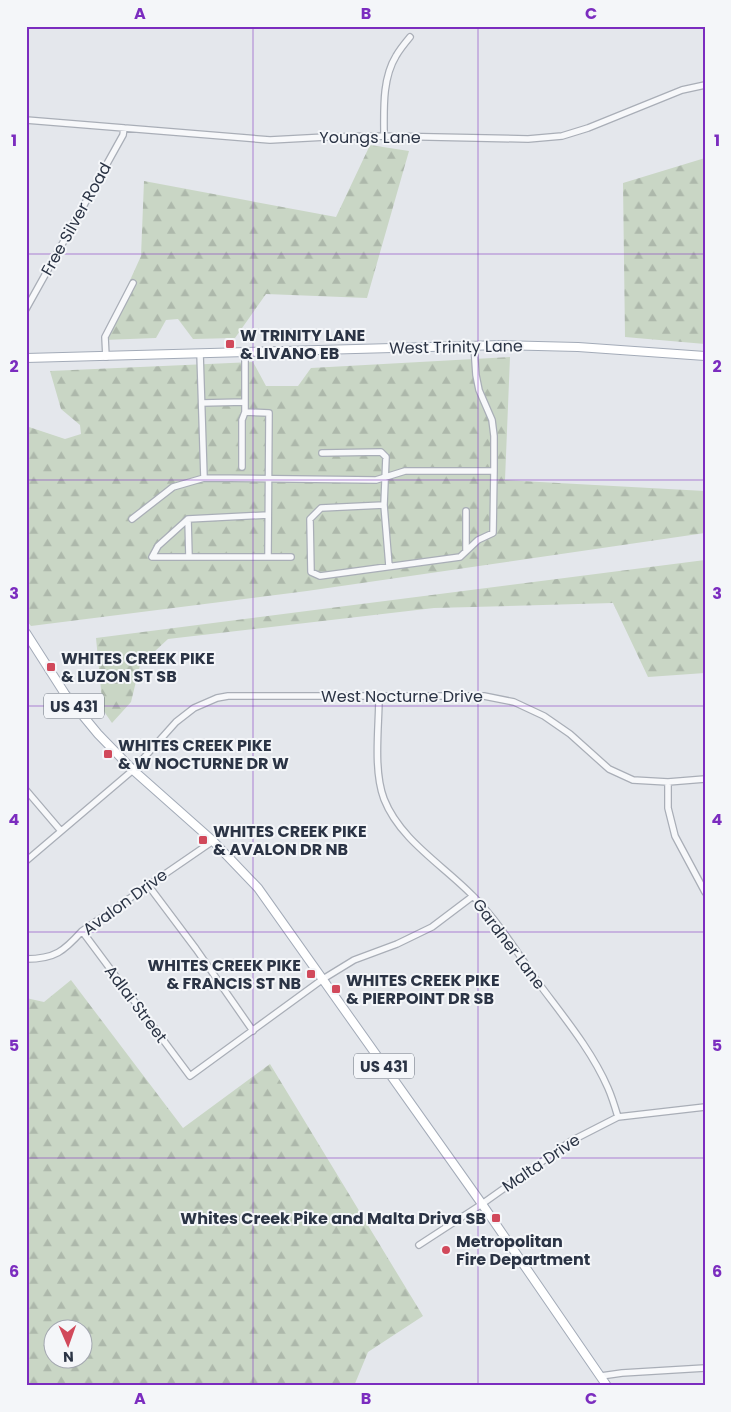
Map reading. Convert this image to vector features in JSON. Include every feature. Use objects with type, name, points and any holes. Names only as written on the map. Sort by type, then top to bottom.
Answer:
[{"type":"main road","name":"West Trinity Lane","points":[[26,358],[474,346],[578,347],[705,356]]},
{"type":"main road","name":"US 431","points":[[26,633],[65,694],[98,734],[133,770],[212,841],[258,888],[482,1204],[607,1386]]},
{"type":"street","points":[[384,136],[384,103],[387,80],[395,57],[410,36]]},
{"type":"street","name":"Youngs Lane","points":[[26,120],[270,140],[384,136],[528,139],[562,136],[604,123],[682,90],[705,85]]},
{"type":"street","name":"Free Silver Road","points":[[26,310],[123,135],[124,128]]},
{"type":"street","points":[[106,357],[105,337],[133,283]]},
{"type":"street","points":[[384,506],[321,508],[310,519],[311,572],[320,576],[460,556],[478,540],[493,533],[494,436],[492,420],[479,390],[474,346]]},
{"type":"street","points":[[242,467],[242,420],[245,412],[245,352]]},
{"type":"street","points":[[200,353],[204,478]]},
{"type":"street","points":[[202,403],[245,402]]},
{"type":"street","points":[[245,412],[268,413],[268,557]]},
{"type":"street","points":[[322,453],[381,452],[386,456],[384,506],[389,566]]},
{"type":"street","points":[[132,519],[173,487],[204,478],[376,480],[405,471],[494,471]]},
{"type":"street","points":[[466,511],[466,551]]},
{"type":"street","points":[[268,515],[188,519],[158,546],[152,557],[291,557]]},
{"type":"street","points":[[188,519],[189,557]]},
{"type":"street","name":"West Nocturne Drive","points":[[26,861],[133,770],[176,722],[194,708],[217,698],[228,696],[484,696],[514,702],[544,716],[570,734],[609,768],[633,780],[668,782],[705,779]]},
{"type":"street","name":"Gardner Lane","points":[[379,697],[378,769],[384,798],[394,817],[403,831],[473,896],[504,934],[576,1034],[602,1075],[618,1117]]},
{"type":"street","points":[[668,782],[668,808],[675,836],[705,892]]},
{"type":"street","points":[[26,790],[61,831]]},
{"type":"street","name":"Avalon Drive","points":[[26,959],[38,959],[55,955],[66,949],[82,931],[212,841]]},
{"type":"street","points":[[148,884],[253,1031],[323,979],[354,960],[397,944],[432,927],[473,896]]},
{"type":"street","name":"Adlai Street","points":[[82,931],[190,1076],[253,1031]]},
{"type":"street","name":"Malta Drive","points":[[419,1245],[482,1204],[570,1140],[618,1117],[705,1107]]},
{"type":"street","points":[[601,1376],[705,1368]]},
{"type":"green space","points":[[370,145],[409,151],[367,298],[266,294],[235,338],[193,339],[178,319],[166,320],[156,338],[103,340],[141,256],[144,181],[336,217]]},
{"type":"green space","points":[[705,158],[705,344],[625,337],[623,183]]},
{"type":"green space","points":[[510,357],[505,480],[705,491],[705,533],[307,591],[31,626],[26,620],[26,426],[65,439],[81,434],[80,425],[61,409],[50,371],[253,362],[266,386],[298,386],[311,368]]},
{"type":"green space","points":[[705,560],[705,673],[648,677],[613,603],[434,608],[168,639],[140,665],[131,702],[112,723],[103,710],[96,638]]},
{"type":"green space","points":[[71,980],[183,1128],[270,1064],[423,1316],[368,1352],[354,1386],[26,1386],[26,998],[44,1002]]},
{"type":"place","name":"W TRINITY LANE & LIVANO EB","points":[[230,344]]},
{"type":"place","name":"WHITES CREEK PIKE & LUZON ST SB","points":[[51,667]]},
{"type":"place","name":"WHITES CREEK PIKE & W NOCTURNE DR W","points":[[108,754]]},
{"type":"place","name":"WHITES CREEK PIKE & AVALON DR NB","points":[[203,840]]},
{"type":"place","name":"WHITES CREEK PIKE & FRANCIS ST NB","points":[[311,974]]},
{"type":"place","name":"WHITES CREEK PIKE & PIERPOINT DR SB","points":[[336,989]]},
{"type":"place","name":"Whites Creek Pike and Malta Driva SB","points":[[496,1218]]},
{"type":"place","name":"Metropolitan Fire Department","points":[[446,1250]]}]
